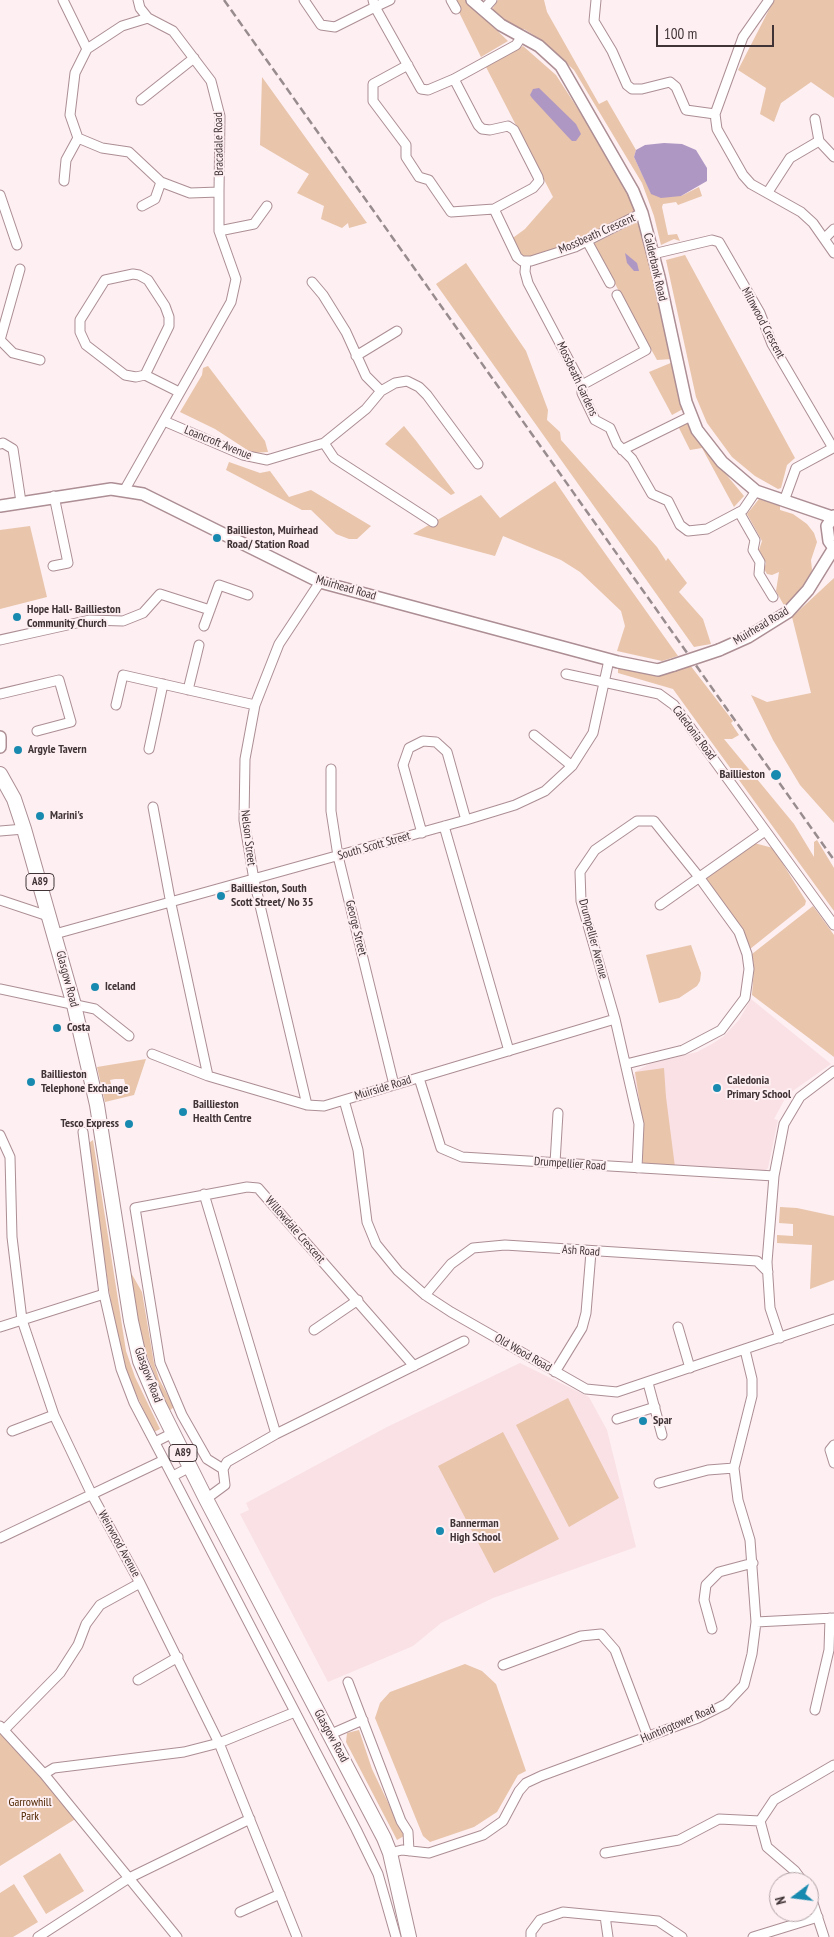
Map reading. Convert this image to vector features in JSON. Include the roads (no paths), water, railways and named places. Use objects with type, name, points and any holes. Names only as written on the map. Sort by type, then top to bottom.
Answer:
[{"type":"main road","name":"Glasgow Road","points":[[0,774],[14,799],[24,829],[74,1005],[97,1105],[134,1339],[147,1379],[172,1433],[331,1734],[390,1853],[397,1912],[409,1937]]},
{"type":"street","points":[[63,0],[87,49]]},
{"type":"street","points":[[64,181],[66,160],[78,138],[70,115],[75,73],[87,49],[122,26],[148,18],[140,8],[138,0]]},
{"type":"street","points":[[304,0],[321,25],[335,27],[374,4],[390,0]]},
{"type":"street","points":[[451,0],[456,9]]},
{"type":"street","name":"Calderbank Road","points":[[472,0],[501,25],[539,46],[561,66],[633,191],[642,213],[653,254],[676,362],[691,416],[697,430],[722,462],[756,491],[833,516]]},
{"type":"street","points":[[483,10],[492,0]]},
{"type":"street","points":[[596,0],[594,21],[612,51],[627,85],[632,89],[642,89],[670,82],[676,87],[686,110],[715,114]]},
{"type":"street","points":[[769,0],[743,37],[715,114],[717,129],[743,175],[751,184],[801,212],[825,238],[834,253]]},
{"type":"street","points":[[374,4],[421,89],[428,90],[454,79],[516,45],[522,36]]},
{"type":"street","name":"Bracadale Road","points":[[124,490],[231,302],[236,279],[218,231],[220,116],[211,81],[173,31],[148,18]]},
{"type":"street","points":[[141,100],[194,58]]},
{"type":"street","points":[[408,65],[373,84],[373,101],[406,145],[406,157],[420,177],[429,180],[451,212],[494,209],[533,188],[538,181],[538,177],[514,130],[508,126],[490,130],[482,129],[454,79]]},
{"type":"street","points":[[815,120],[819,141],[834,157]]},
{"type":"street","name":"Bracadale Road","points":[[78,138],[102,148],[129,152],[161,182],[190,192],[219,192]]},
{"type":"street","points":[[768,192],[790,158],[819,141]]},
{"type":"street","points":[[142,206],[155,199],[161,182]]},
{"type":"street","points":[[0,195],[17,245]]},
{"type":"street","points":[[218,231],[254,224],[268,206]]},
{"type":"street","points":[[494,209],[517,257],[526,261]]},
{"type":"street","name":"Mossbeath Crescent","points":[[526,261],[575,247],[642,213]]},
{"type":"street","points":[[825,238],[834,229]]},
{"type":"street","name":"Milnwood Crescent","points":[[653,254],[712,240],[719,242],[760,313],[772,344],[833,449],[796,468],[784,501]]},
{"type":"street","points":[[587,241],[610,283]]},
{"type":"street","name":"Mossbeath Gardens","points":[[526,261],[525,272],[528,284],[582,385],[582,393],[595,420],[610,428],[622,450],[632,459],[652,494],[668,501],[680,525],[688,531],[707,529],[739,512],[756,491]]},
{"type":"street","points":[[20,269],[0,340],[13,353],[40,360]]},
{"type":"street","points":[[145,374],[169,326],[169,317],[148,280],[133,274],[105,280],[80,320],[80,332],[86,345],[125,375],[136,377],[145,374],[179,392]]},
{"type":"street","points":[[312,282],[335,312],[366,376],[382,391]]},
{"type":"street","points":[[582,385],[646,350],[617,295]]},
{"type":"street","points":[[356,356],[397,332]]},
{"type":"street","name":"Loancroft Avenue","points":[[164,421],[243,455],[268,460],[324,443],[366,409],[382,391],[395,383],[407,381],[419,387],[478,464]]},
{"type":"street","points":[[622,450],[691,416]]},
{"type":"street","points":[[324,443],[334,458],[433,522]]},
{"type":"street","points":[[0,444],[13,449],[21,502]]},
{"type":"street","name":"Muirhead Road","points":[[0,506],[54,496],[111,489],[143,494],[320,582],[609,660],[658,670],[719,650],[748,637],[788,612],[808,590],[834,548]]},
{"type":"street","points":[[53,566],[68,563],[54,496]]},
{"type":"street","points":[[739,512],[755,540],[754,550],[760,562],[758,574],[773,597]]},
{"type":"street","points":[[833,516],[827,526],[827,532],[834,548]]},
{"type":"street","name":"Nelson Street","points":[[306,1105],[254,880],[244,820],[245,759],[255,705],[279,644],[320,582]]},
{"type":"street","points":[[204,626],[219,585],[248,595]]},
{"type":"street","points":[[0,640],[90,620],[122,620],[144,613],[160,594],[210,610]]},
{"type":"street","points":[[188,690],[199,645]]},
{"type":"street","name":"South Scott Street","points":[[55,934],[171,904],[422,833],[515,806],[545,792],[572,766],[593,733],[609,660]]},
{"type":"street","points":[[116,705],[123,674],[255,705]]},
{"type":"street","name":"Caledonia Road","points":[[566,674],[659,694],[674,705],[834,925]]},
{"type":"street","points":[[0,694],[59,680],[71,722],[37,731]]},
{"type":"street","points":[[149,749],[163,684]]},
{"type":"street","points":[[534,735],[572,766]]},
{"type":"street","points":[[0,737],[0,747]]},
{"type":"street","points":[[422,833],[403,765],[409,748],[424,741],[436,742],[447,752],[466,820]]},
{"type":"street","name":"George Street","points":[[331,769],[330,811],[338,856],[394,1085]]},
{"type":"street","points":[[153,807],[171,904],[208,1076]]},
{"type":"street","name":"Drumpellier Avenue","points":[[637,1168],[639,1124],[615,1019],[581,901],[580,872],[595,850],[638,821],[654,821],[699,877]]},
{"type":"street","points":[[444,826],[510,1051]]},
{"type":"street","points":[[0,831],[24,829]]},
{"type":"street","points":[[660,904],[765,831]]},
{"type":"street","points":[[626,1064],[683,1050],[721,1030],[745,998],[749,969],[747,954],[739,932],[699,877]]},
{"type":"street","points":[[0,900],[50,917]]},
{"type":"street","points":[[0,989],[94,1009],[129,1036]]},
{"type":"street","name":"Muirside Road","points":[[152,1054],[208,1076],[306,1105],[324,1106],[615,1019]]},
{"type":"street","points":[[780,1338],[770,1308],[768,1252],[774,1176],[784,1124],[800,1097],[834,1071]]},
{"type":"street","name":"Drumpellier Road","points":[[419,1078],[441,1148],[462,1157],[774,1176]]},
{"type":"street","name":"Old Wood Road","points":[[344,1100],[358,1150],[362,1200],[370,1229],[376,1244],[398,1271],[425,1295],[451,1312],[586,1389],[617,1392],[834,1319]]},
{"type":"street","points":[[555,1163],[558,1113]]},
{"type":"street","name":"Glasgow Road","points":[[83,1132],[104,1294],[121,1369],[134,1402],[356,1829],[397,1912],[393,1935]]},
{"type":"street","name":"Weirwood Avenue","points":[[0,1135],[10,1157],[12,1237],[22,1320],[54,1415],[92,1495],[178,1657],[219,1743],[297,1937]]},
{"type":"street","name":"Willowdale Crescent","points":[[223,1469],[207,1458],[182,1415],[160,1363],[134,1208],[204,1194],[248,1187],[258,1188],[414,1366]]},
{"type":"street","points":[[204,1194],[276,1434]]},
{"type":"street","name":"Ash Road","points":[[425,1295],[451,1264],[473,1248],[505,1245],[591,1252],[757,1261]]},
{"type":"street","points":[[555,1372],[582,1328],[586,1313],[591,1252]]},
{"type":"street","points":[[768,1252],[757,1261],[768,1272]]},
{"type":"street","points":[[0,1327],[104,1294]]},
{"type":"street","points":[[314,1330],[358,1300]]},
{"type":"street","points":[[678,1327],[690,1368]]},
{"type":"street","points":[[206,1499],[225,1485],[223,1469],[227,1462],[276,1434],[464,1342]]},
{"type":"street","name":"Huntingtower Road","points":[[390,1853],[409,1851],[429,1853],[483,1835],[503,1821],[519,1791],[526,1784],[541,1776],[698,1718],[726,1704],[744,1685],[752,1654],[756,1622],[750,1540],[738,1500],[734,1468],[752,1396],[752,1379],[745,1350]]},
{"type":"street","points":[[648,1383],[662,1435]]},
{"type":"street","points":[[617,1419],[655,1407]]},
{"type":"street","points":[[12,1431],[54,1415]]},
{"type":"street","points":[[155,1442],[172,1433]]},
{"type":"street","points":[[834,1445],[830,1450],[834,1463]]},
{"type":"street","points":[[0,1538],[164,1460]]},
{"type":"street","points":[[172,1476],[190,1467]]},
{"type":"street","points":[[665,1485],[708,1470],[734,1468]]},
{"type":"street","points":[[712,1629],[705,1621],[704,1597],[710,1579],[719,1572],[753,1563]]},
{"type":"street","points":[[140,1583],[100,1605],[86,1624],[78,1645],[60,1673],[2,1728],[44,1774],[177,1937]]},
{"type":"street","points":[[756,1622],[832,1618],[829,1650],[816,1710]]},
{"type":"street","points":[[503,1665],[580,1636],[601,1634],[615,1650],[648,1737]]},
{"type":"street","points":[[138,1680],[178,1657]]},
{"type":"street","points":[[348,1682],[401,1821],[408,1832],[409,1851]]},
{"type":"street","points":[[44,1774],[54,1768],[184,1752],[219,1743],[295,1712]]},
{"type":"street","points":[[331,1734],[363,1720]]},
{"type":"street","points":[[796,1872],[767,1847],[760,1821],[774,1800],[834,1765]]},
{"type":"street","points":[[38,1937],[128,1878],[250,1819]]},
{"type":"street","points":[[604,1853],[679,1840],[719,1819],[760,1821]]},
{"type":"street","points":[[240,1912],[280,1894]]},
{"type":"street","points":[[531,1937],[531,1932],[540,1920],[563,1912],[658,1920],[682,1937]]},
{"type":"street","points":[[605,1916],[608,1937]]},
{"type":"street","points":[[819,1920],[824,1937]]},
{"type":"street","points":[[753,1937],[802,1922]]},
{"type":"railway","points":[[224,0],[834,860]]},
{"type":"place","name":"Baillieston, Muirhead Road/ Station Road","points":[[217,538]]},
{"type":"place","name":"Hope Hall- Baillieston Community Church","points":[[17,617]]},
{"type":"place","name":"Argyle Tavern","points":[[18,750]]},
{"type":"place","name":"Baillieston","points":[[776,775]]},
{"type":"place","name":"Marini's","points":[[40,816]]},
{"type":"place","name":"Baillieston, South Scott Street/ No 35","points":[[221,896]]},
{"type":"place","name":"Iceland","points":[[95,987]]},
{"type":"place","name":"Costa","points":[[57,1028]]},
{"type":"place","name":"Baillieston Telephone Exchange","points":[[31,1082]]},
{"type":"place","name":"Caledonia Primary School","points":[[717,1088]]},
{"type":"place","name":"Baillieston Health Centre","points":[[183,1112]]},
{"type":"place","name":"Tesco Express","points":[[129,1124]]},
{"type":"place","name":"Spar","points":[[643,1421]]},
{"type":"place","name":"Bannerman High School","points":[[440,1531]]},
{"type":"park label","name":"Garrowhill Park","points":[[30,1810]]}]
